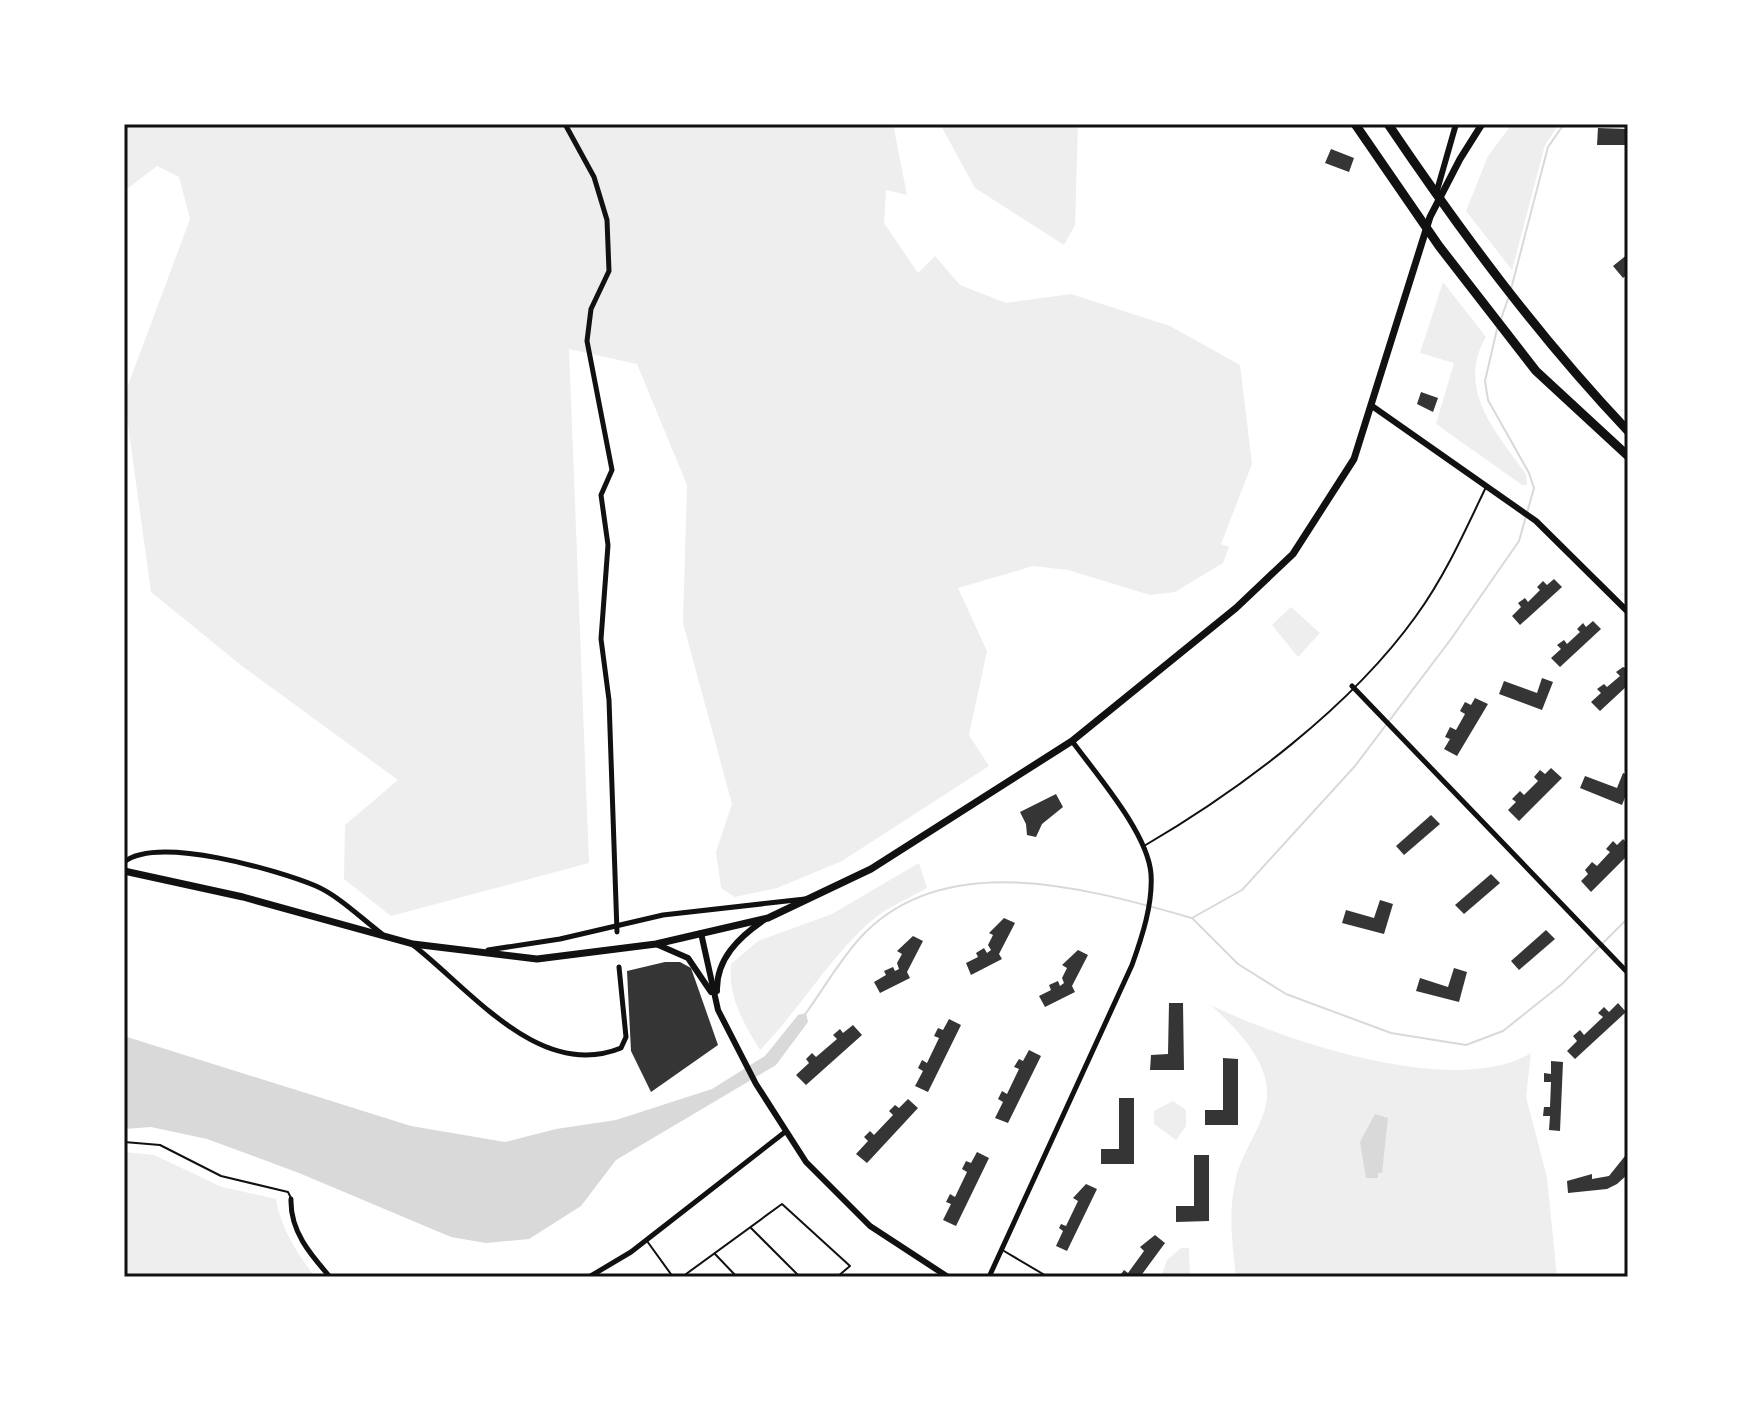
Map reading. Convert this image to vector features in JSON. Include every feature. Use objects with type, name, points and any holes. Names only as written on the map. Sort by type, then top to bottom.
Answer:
[{"type":"highway","points":[[1355,124],[1439,246],[1536,371],[1628,456]]},
{"type":"highway","points":[[1388,124],[1496,278],[1554,351],[1628,431]]},
{"type":"main road","points":[[124,871],[243,897],[413,944],[466,952],[568,958],[656,944],[768,918],[871,869],[1072,741],[1236,608],[1293,554],[1354,459],[1430,217],[1482,124]]},
{"type":"street","points":[[565,124],[594,177],[607,220],[609,271],[591,309],[587,341],[612,470],[601,495],[608,545],[601,639],[609,700],[617,932]]},
{"type":"street","points":[[1430,217],[1456,124]]},
{"type":"street","points":[[1372,406],[1536,521],[1628,612]]},
{"type":"street","points":[[1352,686],[1628,973]]},
{"type":"street","points":[[989,1277],[1132,965],[1147,913],[1151,871],[1143,847],[1072,741]]},
{"type":"street","points":[[124,862],[147,851],[201,854],[254,867],[318,887],[386,937]]},
{"type":"street","points":[[466,952],[546,942],[618,924],[810,898]]},
{"type":"street","points":[[718,1010],[717,985],[726,957],[748,931],[768,918]]},
{"type":"street","points":[[701,933],[718,1010]]},
{"type":"street","points":[[413,944],[534,1044],[571,1056],[603,1056],[621,1048],[626,1037],[619,967]]},
{"type":"street","points":[[656,944],[688,958],[696,966],[774,1116],[830,1191],[870,1226],[948,1277]]},
{"type":"street","points":[[589,1277],[646,1240],[785,1132]]},
{"type":"street","points":[[291,1199],[290,1215],[297,1232],[330,1277]]},
{"type":"lane","points":[[1143,847],[1197,815],[1261,769],[1391,646],[1432,592],[1487,487]]},
{"type":"lane","points":[[124,1142],[160,1145],[221,1176],[288,1192],[291,1199]]},
{"type":"lane","points":[[682,1277],[782,1204],[850,1266],[837,1277]]},
{"type":"lane","points":[[751,1227],[800,1277]]},
{"type":"lane","points":[[646,1240],[673,1277]]},
{"type":"lane","points":[[1002,1250],[1048,1277]]},
{"type":"lane","points":[[715,1253],[737,1277]]},
{"type":"shaded area","points":[[124,124],[893,124],[907,195],[886,190],[884,223],[918,273],[935,256],[960,285],[1006,303],[1071,294],[1170,326],[1240,365],[1252,464],[1221,544],[1229,547],[1223,563],[1175,592],[1150,595],[1068,570],[1033,566],[958,588],[987,651],[969,735],[989,766],[842,861],[777,888],[735,897],[721,888],[716,852],[732,804],[683,623],[687,485],[637,364],[569,349],[589,863],[391,916],[344,879],[345,825],[398,780],[242,666],[151,592],[124,396],[190,219],[179,177],[157,166],[124,191]]},
{"type":"shaded area","points":[[940,124],[1078,124],[1075,225],[1064,245],[975,188]]},
{"type":"shaded area","points":[[1512,124],[1559,124],[1545,145],[1512,270],[1466,211],[1488,156]]},
{"type":"shaded area","points":[[1443,282],[1486,337],[1478,356],[1475,375],[1477,392],[1492,426],[1526,474],[1527,485],[1522,485],[1436,424],[1454,363],[1420,353]]},
{"type":"shaded area","points":[[1291,607],[1320,633],[1298,657],[1272,625]]},
{"type":"shaded area","points":[[919,863],[927,888],[888,909],[851,940],[760,1050],[734,998],[731,964],[758,941],[832,914]]},
{"type":"shaded area","points":[[1211,1005],[1281,1034],[1325,1048],[1416,1068],[1460,1070],[1499,1066],[1531,1053],[1526,1097],[1547,1177],[1557,1277],[1236,1277],[1232,1228],[1234,1190],[1239,1168],[1264,1113],[1267,1089],[1259,1061],[1251,1048]]},
{"type":"shaded area","points":[[806,1013],[808,1022],[776,1065],[616,1160],[581,1206],[529,1239],[486,1243],[451,1237],[299,1173],[207,1139],[151,1127],[124,1129],[124,1036],[411,1126],[505,1142],[556,1129],[616,1120],[712,1089],[765,1056],[798,1015]]},
{"type":"shaded area","points":[[1173,1101],[1186,1110],[1186,1126],[1176,1140],[1154,1124],[1154,1111]]},
{"type":"shaded area","points":[[1375,1114],[1388,1118],[1382,1173],[1378,1173],[1378,1178],[1366,1178],[1360,1142]]},
{"type":"shaded area","points":[[124,1152],[154,1155],[222,1187],[276,1199],[291,1240],[315,1277],[124,1277]]},
{"type":"shaded area","points":[[1181,1248],[1189,1248],[1190,1277],[1161,1277],[1167,1260]]},
{"type":"building","points":[[1598,128],[1628,129],[1628,145],[1597,145]]},
{"type":"building","points":[[1331,149],[1354,158],[1349,172],[1325,163]]},
{"type":"building","points":[[1628,254],[1628,274],[1623,278],[1613,266]]},
{"type":"building","points":[[1421,392],[1438,398],[1433,412],[1417,404]]},
{"type":"building","points":[[1554,579],[1562,587],[1520,625],[1512,616],[1521,607],[1518,603],[1525,598],[1528,602],[1540,590],[1537,587],[1543,581],[1547,585]]},
{"type":"building","points":[[1593,621],[1601,629],[1560,667],[1551,658],[1561,649],[1557,645],[1564,640],[1567,644],[1580,632],[1577,629],[1583,623],[1586,627]]},
{"type":"building","points":[[1623,667],[1628,669],[1628,685],[1600,711],[1591,702],[1601,693],[1597,689],[1604,684],[1607,687],[1620,676],[1616,672]]},
{"type":"building","points":[[1542,678],[1553,682],[1542,710],[1499,694],[1504,681],[1537,693]]},
{"type":"building","points":[[1475,698],[1488,704],[1457,756],[1444,749],[1450,739],[1445,737],[1450,727],[1456,730],[1465,714],[1460,711],[1465,702],[1471,705]]},
{"type":"building","points":[[1551,768],[1562,778],[1519,821],[1508,810],[1516,802],[1512,799],[1520,791],[1524,795],[1538,781],[1534,777],[1540,770],[1545,774]]},
{"type":"building","points":[[1623,773],[1628,775],[1628,790],[1622,805],[1580,788],[1585,776],[1617,788]]},
{"type":"building","points":[[1056,794],[1063,807],[1042,824],[1036,837],[1027,835],[1020,812]]},
{"type":"building","points":[[1431,815],[1440,824],[1404,855],[1396,846]]},
{"type":"building","points":[[1623,839],[1628,844],[1628,855],[1591,892],[1581,881],[1588,874],[1585,870],[1592,862],[1597,866],[1610,852],[1606,849],[1613,841],[1617,845]]},
{"type":"building","points":[[1491,874],[1500,883],[1464,914],[1455,905]]},
{"type":"building","points":[[1380,900],[1393,904],[1384,934],[1342,923],[1346,910],[1374,918]]},
{"type":"building","points":[[1004,918],[1015,923],[999,954],[1002,959],[971,975],[966,963],[978,957],[976,953],[984,948],[987,953],[991,950],[988,945],[993,935],[989,933]]},
{"type":"building","points":[[1546,930],[1555,939],[1519,970],[1511,961]]},
{"type":"building","points":[[913,936],[923,941],[907,972],[910,978],[880,993],[874,982],[886,975],[884,971],[893,967],[895,971],[899,969],[897,963],[902,954],[897,951]]},
{"type":"building","points":[[1078,950],[1088,955],[1072,986],[1075,992],[1045,1007],[1039,996],[1051,990],[1049,985],[1058,981],[1060,986],[1064,983],[1062,978],[1067,968],[1062,965]]},
{"type":"building","points":[[665,962],[680,962],[691,968],[718,1045],[651,1092],[631,1051],[627,971]]},
{"type":"building","points":[[1454,968],[1467,972],[1459,1002],[1416,991],[1420,978],[1448,987]]},
{"type":"building","points":[[1169,1003],[1183,1003],[1184,1070],[1150,1070],[1151,1055],[1168,1054]]},
{"type":"building","points":[[1618,1003],[1626,1012],[1575,1059],[1567,1051],[1577,1041],[1573,1036],[1580,1030],[1584,1035],[1603,1017],[1598,1013],[1604,1007],[1609,1012]]},
{"type":"building","points":[[949,1019],[961,1025],[928,1092],[915,1086],[923,1071],[918,1068],[922,1060],[927,1063],[939,1038],[934,1036],[938,1028],[943,1030]]},
{"type":"building","points":[[853,1025],[862,1035],[806,1085],[796,1075],[809,1063],[806,1059],[812,1053],[816,1057],[837,1039],[833,1035],[840,1029],[843,1033]]},
{"type":"building","points":[[1029,1050],[1041,1056],[1008,1123],[995,1118],[1003,1102],[998,1099],[1002,1091],[1007,1094],[1019,1069],[1014,1067],[1019,1059],[1023,1061]]},
{"type":"building","points":[[1223,1058],[1238,1059],[1238,1125],[1205,1125],[1205,1110],[1223,1110]]},
{"type":"building","points":[[1551,1061],[1563,1062],[1560,1131],[1549,1130],[1550,1116],[1543,1116],[1544,1107],[1550,1107],[1551,1082],[1544,1082],[1544,1073],[1551,1074]]},
{"type":"building","points":[[1119,1098],[1134,1098],[1134,1164],[1101,1164],[1101,1149],[1119,1149]]},
{"type":"building","points":[[908,1099],[918,1108],[867,1163],[856,1154],[868,1141],[864,1137],[870,1131],[874,1135],[893,1115],[889,1111],[895,1105],[899,1108]]},
{"type":"building","points":[[977,1152],[989,1158],[956,1226],[943,1220],[951,1204],[946,1202],[950,1194],[955,1197],[967,1172],[962,1169],[966,1161],[971,1163]]},
{"type":"building","points":[[1194,1155],[1209,1155],[1209,1221],[1176,1222],[1176,1206],[1194,1206]]},
{"type":"building","points":[[1625,1156],[1628,1157],[1628,1174],[1617,1184],[1607,1189],[1568,1193],[1567,1181],[1592,1174],[1592,1179],[1609,1176]]},
{"type":"building","points":[[1086,1184],[1097,1189],[1067,1251],[1056,1246],[1063,1231],[1059,1228],[1061,1224],[1066,1226],[1078,1201],[1073,1198]]},
{"type":"building","points":[[1155,1235],[1165,1243],[1140,1277],[1121,1274],[1124,1270],[1128,1273],[1144,1251],[1140,1247]]},
{"type":"waterway","points":[[1511,289],[1548,147],[1564,124]]},
{"type":"waterway","points":[[1501,319],[1508,299]]},
{"type":"waterway","points":[[806,1013],[860,938],[894,910],[933,892],[975,884],[1019,883],[1064,887],[1192,918],[1242,890],[1355,766],[1451,639],[1519,541],[1534,488],[1529,473],[1488,400],[1485,381],[1497,329]]},
{"type":"waterway","points":[[1192,918],[1238,964],[1286,994],[1391,1033],[1466,1045],[1503,1031],[1562,984],[1599,947]]},
{"type":"waterway","points":[[1603,943],[1628,918]]}]
